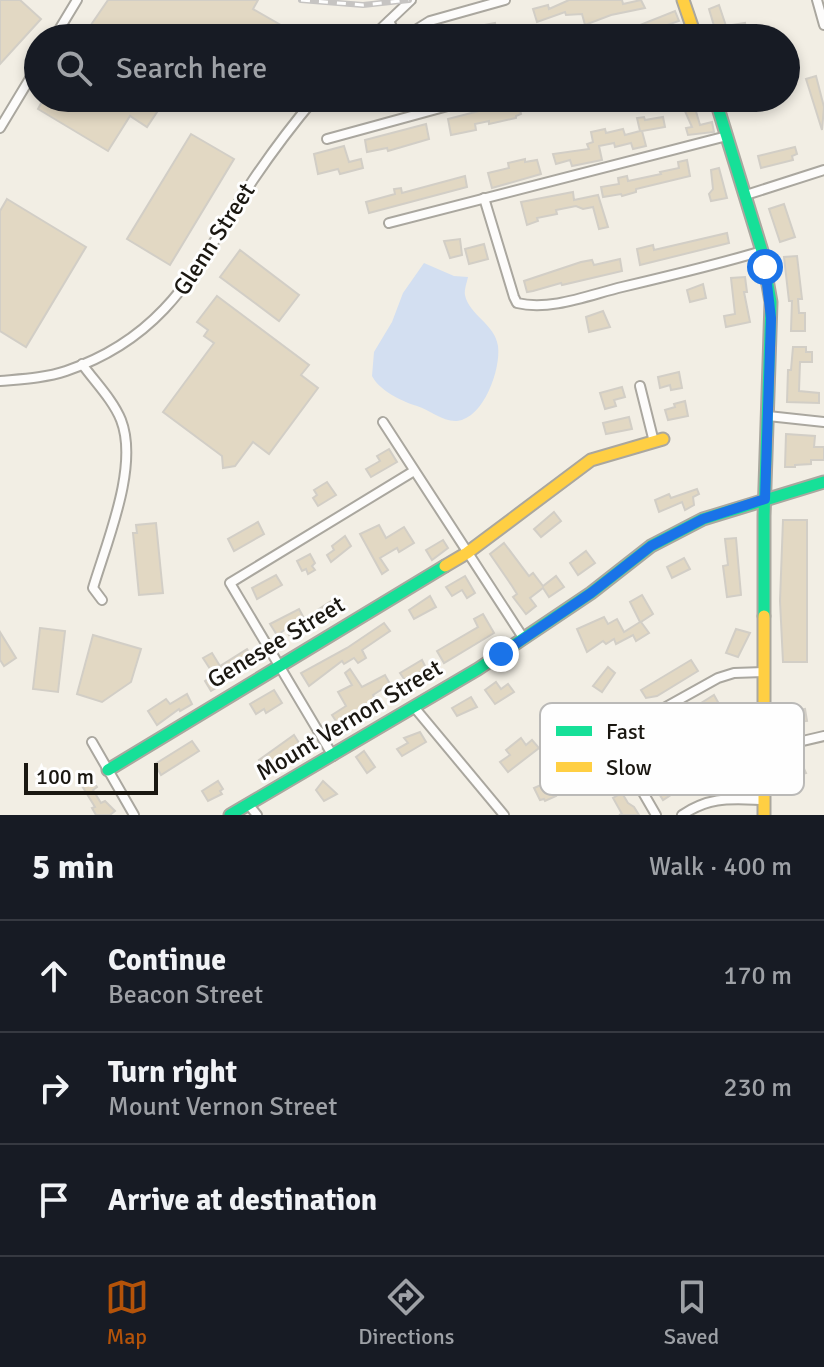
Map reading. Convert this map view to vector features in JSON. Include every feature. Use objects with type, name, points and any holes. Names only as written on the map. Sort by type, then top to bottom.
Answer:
[{"type":"main road","points":[[683,0],[691,24]]},
{"type":"main road","points":[[719,112],[762,251],[771,302],[765,499],[764,703]]},
{"type":"main road","name":"Genesee Street","points":[[108,770],[467,553],[591,460],[658,440]]},
{"type":"main road","name":"Mount Vernon Street","points":[[230,815],[524,639],[591,593],[651,546],[703,519],[824,482]]},
{"type":"main road","points":[[764,795],[764,815]]},
{"type":"street","points":[[62,24],[77,0]]},
{"type":"street","points":[[386,24],[411,0]]},
{"type":"street","points":[[425,24],[505,0]]},
{"type":"street","points":[[817,0],[824,25]]},
{"type":"street","points":[[0,128],[24,88]]},
{"type":"street","name":"Glenn Street","points":[[0,381],[64,372],[136,335],[172,303],[252,181],[304,112]]},
{"type":"street","points":[[327,139],[426,112]]},
{"type":"street","points":[[389,223],[727,136]]},
{"type":"street","points":[[746,195],[824,170]]},
{"type":"street","points":[[484,198],[514,297],[521,304],[542,306],[565,301],[762,251]]},
{"type":"street","points":[[82,364],[120,418],[128,458],[93,588],[102,600]]},
{"type":"street","points":[[640,386],[658,440]]},
{"type":"street","points":[[768,416],[824,422]]},
{"type":"street","points":[[383,422],[524,639]]},
{"type":"street","points":[[333,756],[230,583],[414,471]]},
{"type":"street","points":[[673,703],[718,678],[734,673],[764,672]]},
{"type":"street","points":[[414,707],[504,815]]},
{"type":"street","points":[[804,741],[824,736]]},
{"type":"street","points":[[92,742],[134,815]]},
{"type":"street","points":[[644,795],[656,815]]},
{"type":"street","points":[[682,815],[698,804],[713,800],[764,800]]},
{"type":"street","points":[[248,804],[257,815]]},
{"type":"water","points":[[424,263],[454,276],[468,277],[467,302],[492,332],[498,346],[497,367],[483,402],[467,418],[457,421],[442,418],[398,398],[380,386],[372,376],[374,352],[392,322],[403,293]]},
{"type":"building","points":[[0,0],[20,0],[41,19],[36,24],[24,24],[24,38],[0,64]]},
{"type":"building","points":[[108,0],[258,0],[253,9],[279,24],[92,24]]},
{"type":"building","points":[[569,0],[622,0],[623,4],[641,0],[645,8],[588,24],[585,24],[582,14],[566,15],[565,12],[537,22],[533,9],[548,5],[549,9]]},
{"type":"building","points":[[719,5],[725,24],[714,24],[709,9]]},
{"type":"building","points":[[675,11],[679,21],[670,24],[642,24]]},
{"type":"building","points":[[816,76],[824,107],[822,130],[806,79]]},
{"type":"building","points":[[43,112],[157,112],[147,127],[130,116],[108,151]]},
{"type":"building","points":[[475,112],[521,114],[489,124],[489,121],[475,124],[476,130],[451,135],[448,119]]},
{"type":"building","points":[[685,112],[696,112],[700,125],[712,122],[714,132],[688,135],[686,128],[692,127]]},
{"type":"building","points":[[644,117],[645,120],[663,117],[665,127],[642,131],[646,146],[633,149],[631,143],[615,147],[614,143],[599,146],[602,160],[572,166],[570,160],[556,164],[553,154],[589,149],[587,144],[593,142],[591,132],[623,129],[625,135],[640,131],[637,118]]},
{"type":"building","points":[[426,124],[429,139],[388,151],[387,148],[367,152],[365,140]]},
{"type":"building","points":[[191,134],[234,159],[170,265],[127,239]]},
{"type":"building","points":[[344,146],[349,162],[361,159],[363,168],[340,174],[338,169],[318,174],[314,154]]},
{"type":"building","points":[[795,147],[797,154],[792,156],[793,160],[761,168],[758,156]]},
{"type":"building","points":[[525,159],[525,162],[537,160],[541,174],[492,188],[488,173],[509,168],[508,163]]},
{"type":"building","points":[[687,160],[690,176],[636,189],[636,192],[622,196],[603,197],[601,187],[619,184],[618,178],[627,176],[628,181],[661,174],[679,168],[678,162]]},
{"type":"building","points":[[719,168],[727,198],[711,201],[711,170]]},
{"type":"building","points":[[465,176],[467,187],[369,213],[366,202],[395,194],[394,189],[401,188],[402,193]]},
{"type":"building","points":[[573,192],[574,200],[598,195],[608,227],[599,229],[593,207],[583,209],[576,206],[556,210],[557,214],[537,218],[538,221],[527,225],[521,202]]},
{"type":"building","points":[[7,199],[86,247],[26,347],[0,331],[0,211]]},
{"type":"building","points":[[784,204],[795,237],[780,242],[769,209]]},
{"type":"building","points":[[727,233],[729,243],[640,265],[637,249],[653,245],[654,250]]},
{"type":"building","points":[[460,239],[462,255],[450,258],[444,241]]},
{"type":"building","points":[[484,244],[488,259],[469,264],[465,249]]},
{"type":"building","points":[[240,250],[299,295],[279,321],[220,277]]},
{"type":"building","points":[[797,256],[802,299],[798,299],[799,313],[805,313],[805,331],[791,331],[792,301],[789,301],[784,257]]},
{"type":"building","points":[[620,259],[622,271],[527,292],[524,281],[581,262],[592,260],[594,265]]},
{"type":"building","points":[[745,277],[747,292],[744,292],[750,322],[726,327],[724,316],[735,314],[731,278]]},
{"type":"building","points":[[703,284],[706,298],[690,302],[687,290]]},
{"type":"building","points":[[217,296],[309,365],[301,375],[318,388],[269,454],[253,442],[235,466],[223,468],[222,456],[163,412],[214,343],[204,336],[208,330],[197,322]]},
{"type":"building","points":[[603,311],[610,327],[589,332],[586,317]]},
{"type":"building","points":[[793,347],[806,347],[806,352],[812,352],[812,362],[800,362],[799,391],[819,393],[819,403],[787,402],[788,370],[791,370]]},
{"type":"building","points":[[679,372],[682,388],[671,390],[670,385],[660,388],[658,377]]},
{"type":"building","points":[[622,387],[625,397],[614,400],[616,406],[605,409],[600,393]]},
{"type":"building","points":[[685,401],[688,416],[668,420],[665,410]]},
{"type":"building","points":[[629,417],[632,429],[606,434],[603,423]]},
{"type":"building","points":[[786,434],[815,436],[814,447],[824,447],[824,460],[785,467]]},
{"type":"building","points":[[389,449],[397,462],[371,477],[366,469],[380,461],[377,456]]},
{"type":"building","points":[[327,482],[336,495],[318,506],[313,498],[317,495],[314,490]]},
{"type":"building","points":[[697,489],[699,494],[693,497],[694,505],[685,510],[682,502],[659,512],[655,500]]},
{"type":"building","points":[[554,512],[561,521],[541,537],[534,529]]},
{"type":"building","points":[[783,520],[807,520],[807,662],[783,662],[780,601]]},
{"type":"building","points":[[258,522],[264,534],[234,551],[228,539]]},
{"type":"building","points":[[156,523],[163,593],[139,595],[133,533],[137,533],[136,525]]},
{"type":"building","points":[[379,525],[386,538],[404,527],[414,543],[380,558],[388,570],[382,574],[360,534]]},
{"type":"building","points":[[345,536],[351,546],[331,562],[327,555],[334,550],[332,546]]},
{"type":"building","points":[[736,538],[741,595],[727,597],[723,566],[728,565],[725,539]]},
{"type":"building","points":[[443,540],[448,548],[432,560],[426,550]]},
{"type":"building","points":[[504,543],[529,576],[533,573],[543,586],[556,576],[564,587],[549,597],[543,588],[530,598],[536,606],[526,614],[513,597],[517,594],[490,554]]},
{"type":"building","points":[[586,551],[595,563],[578,575],[570,563]]},
{"type":"building","points":[[310,554],[315,570],[308,574],[306,569],[302,571],[297,561]]},
{"type":"building","points":[[684,558],[690,569],[672,578],[667,567]]},
{"type":"building","points":[[276,575],[282,585],[257,599],[252,588]]},
{"type":"building","points":[[465,576],[475,593],[467,598],[462,590],[452,596],[446,587]]},
{"type":"building","points":[[642,595],[653,614],[641,622],[649,633],[636,641],[633,635],[616,644],[614,639],[606,644],[603,641],[587,652],[577,629],[604,617],[608,624],[617,619],[624,632],[640,622],[630,602]]},
{"type":"building","points":[[430,596],[436,607],[414,619],[409,610]]},
{"type":"building","points":[[334,599],[341,609],[326,619],[319,609]]},
{"type":"building","points":[[299,609],[307,624],[289,635],[286,629],[277,635],[270,624]]},
{"type":"building","points":[[483,614],[494,633],[444,663],[437,651],[478,627],[474,619]]},
{"type":"building","points":[[384,623],[390,631],[362,650],[366,658],[358,663],[354,658],[344,664],[342,661],[309,686],[301,673]]},
{"type":"building","points":[[40,628],[65,631],[58,692],[33,689]]},
{"type":"building","points":[[736,629],[750,633],[738,657],[726,653]]},
{"type":"building","points":[[0,632],[16,658],[4,666],[0,660]]},
{"type":"building","points":[[93,635],[141,649],[131,682],[102,702],[77,694]]},
{"type":"building","points":[[247,649],[255,661],[235,674],[233,670],[220,679],[223,684],[211,691],[205,681],[214,675],[203,658],[212,653],[220,666]]},
{"type":"building","points":[[422,660],[426,668],[418,673],[420,677],[407,683],[400,673]]},
{"type":"building","points":[[691,660],[698,671],[657,696],[646,698],[641,690]]},
{"type":"building","points":[[608,667],[615,673],[602,692],[593,686]]},
{"type":"building","points":[[350,669],[362,687],[385,675],[390,684],[373,695],[377,702],[340,727],[332,715],[346,706],[338,692],[352,685],[345,673]]},
{"type":"building","points":[[496,682],[501,689],[508,684],[514,692],[495,704],[485,690]]},
{"type":"building","points":[[274,690],[282,703],[266,713],[264,709],[256,714],[250,704]]},
{"type":"building","points":[[187,694],[192,704],[179,709],[157,725],[148,711],[166,699],[170,704]]},
{"type":"building","points":[[714,695],[718,703],[701,703]]},
{"type":"building","points":[[471,697],[477,707],[457,716],[452,708]]},
{"type":"building","points":[[420,732],[426,742],[402,756],[397,749],[408,743],[404,738]]},
{"type":"building","points":[[294,735],[301,746],[265,769],[259,760]]},
{"type":"building","points":[[521,738],[526,745],[532,740],[539,748],[508,772],[500,762],[510,755],[506,750]]},
{"type":"building","points":[[192,741],[199,751],[161,775],[155,764]]},
{"type":"building","points":[[364,751],[375,767],[367,773],[356,757]]},
{"type":"building","points":[[89,775],[97,787],[93,790],[101,803],[105,801],[115,811],[110,815],[96,815],[92,808],[95,807],[79,781]]},
{"type":"building","points":[[218,781],[223,789],[220,791],[222,794],[208,801],[202,791]]},
{"type":"building","points":[[323,781],[337,794],[324,801],[316,790]]},
{"type":"building","points":[[540,785],[540,795],[556,796],[540,800],[534,788]]},
{"type":"building","points":[[623,795],[639,815],[619,815],[622,814],[613,798]]},
{"type":"railway","points":[[301,0],[363,5],[409,0]]},
{"type":"traffic: fast","points":[[719,112],[762,251],[771,302],[764,616]]},
{"type":"traffic: fast","points":[[230,815],[478,669],[591,593],[651,546],[703,519],[824,482]]},
{"type":"traffic: fast","points":[[108,770],[445,566]]},
{"type":"traffic: slow","points":[[683,0],[691,24]]},
{"type":"traffic: slow","points":[[445,566],[467,553],[591,460],[663,439]]},
{"type":"traffic: slow","points":[[764,616],[764,703]]},
{"type":"traffic: slow","points":[[764,795],[764,815]]},
{"type":"route","points":[[501,654],[591,593],[651,546],[703,519],[765,499],[771,302],[765,267]]}]
